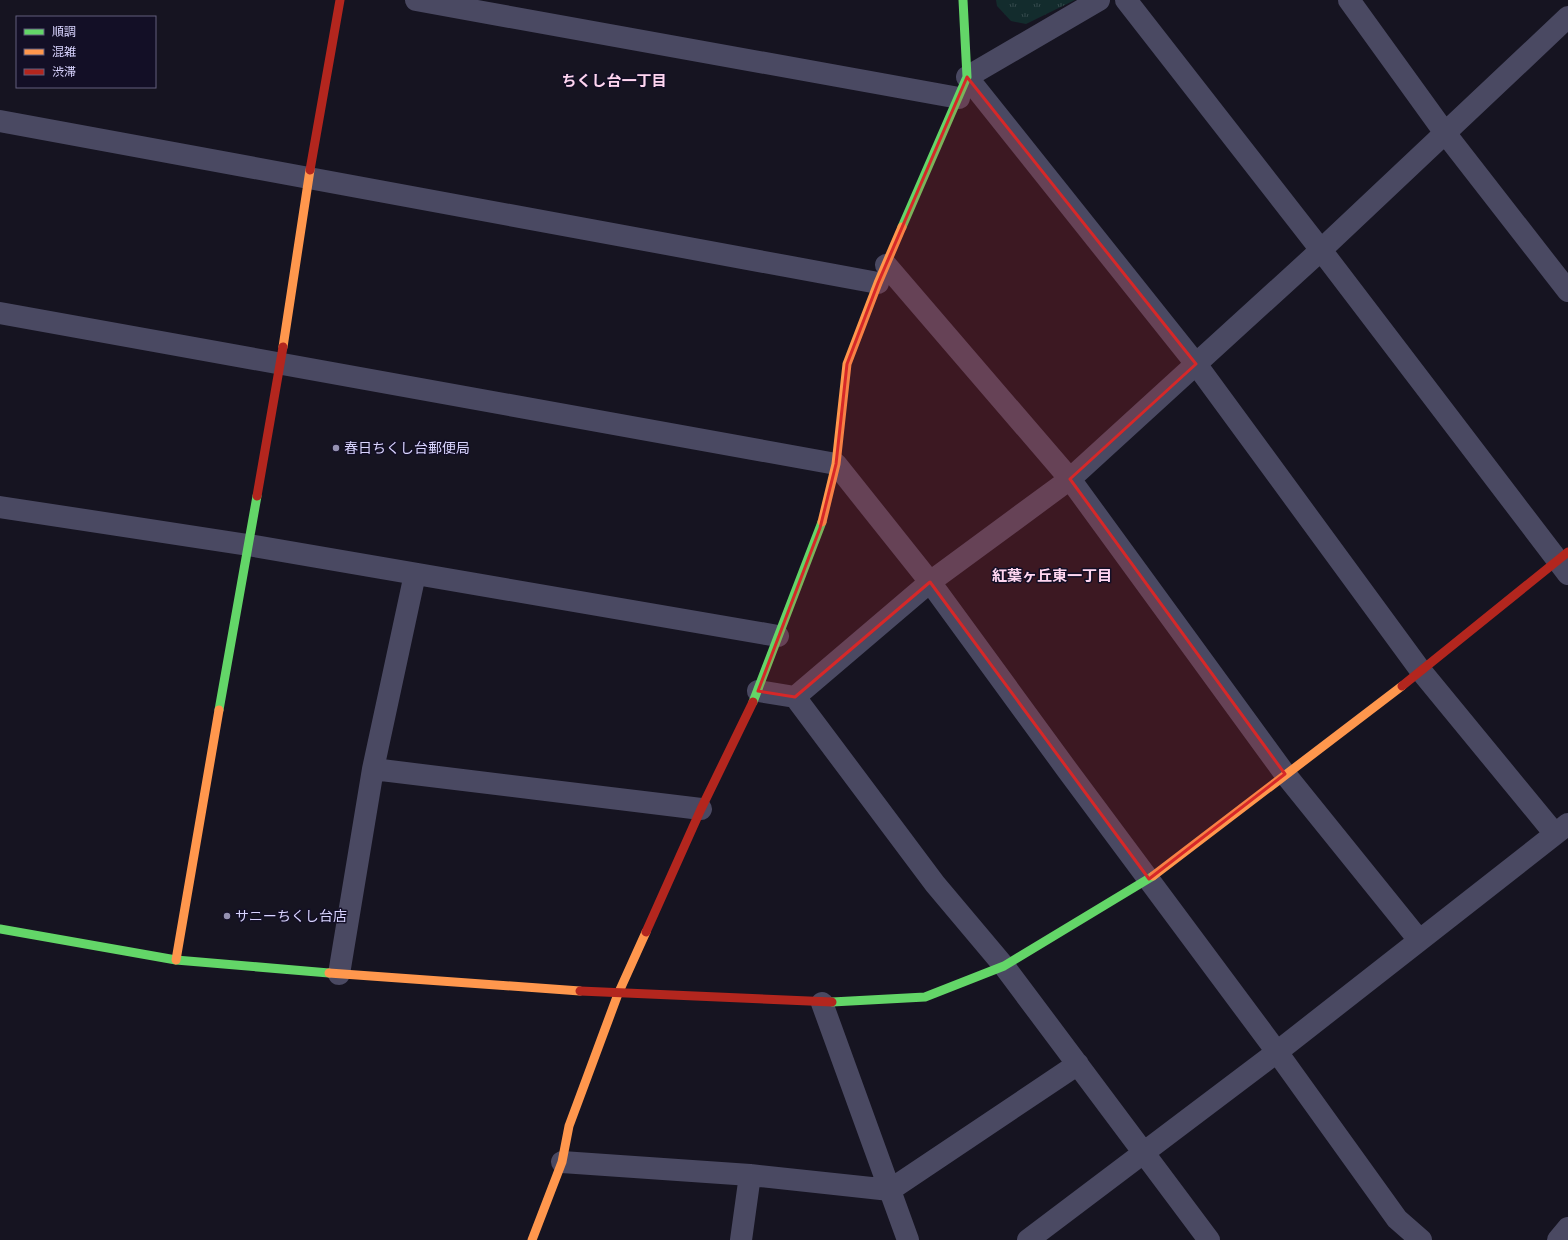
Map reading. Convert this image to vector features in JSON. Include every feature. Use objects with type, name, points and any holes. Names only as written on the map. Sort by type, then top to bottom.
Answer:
[{"type":"street","points":[[176,960],[281,362],[309,178],[340,0]]},
{"type":"street","points":[[416,0],[959,98]]},
{"type":"street","points":[[532,1240],[562,1162],[569,1126],[618,994],[701,810],[758,691],[820,528],[836,464],[847,364],[882,274],[967,77],[963,0]]},
{"type":"street","points":[[967,77],[1099,0]]},
{"type":"street","points":[[0,929],[176,960],[339,974],[618,994],[822,1003],[925,997],[1004,966],[1149,879],[1564,562],[1126,0]]},
{"type":"street","points":[[1348,0],[1445,133],[1568,291]]},
{"type":"street","points":[[1564,0],[1568,6]]},
{"type":"street","points":[[795,697],[930,582],[1070,479],[1321,250],[1568,17]]},
{"type":"street","points":[[967,77],[1196,364],[1421,670],[1561,829],[1277,1052],[1028,1240]]},
{"type":"street","points":[[0,121],[309,178],[882,274],[1070,479],[1285,774],[1419,940]]},
{"type":"street","points":[[0,313],[281,362],[836,464],[930,582],[1068,771],[1277,1052],[1397,1219],[1421,1240]]},
{"type":"street","points":[[0,507],[248,545],[778,636]]},
{"type":"street","points":[[339,974],[373,769],[416,574]]},
{"type":"street","points":[[758,691],[795,697],[935,884],[1004,966],[1209,1240]]},
{"type":"street","points":[[373,769],[701,810]]},
{"type":"street","points":[[822,1003],[908,1240]]},
{"type":"street","points":[[562,1162],[750,1175],[890,1190],[1078,1064]]},
{"type":"street","points":[[741,1240],[750,1175]]},
{"type":"street","points":[[1558,1240],[1568,1228]]},
{"type":"highlighted area","points":[[967,77],[1196,364],[1070,479],[1285,774],[1149,879],[930,582],[795,697],[758,691],[820,528],[836,464],[847,364],[878,283]]},
{"type":"green space","points":[[996,0],[1075,0],[1026,24],[1011,21],[997,6]]},
{"type":"traffic: fast","points":[[902,227],[967,77],[963,0]]},
{"type":"traffic: fast","points":[[219,710],[257,496]]},
{"type":"traffic: fast","points":[[753,702],[822,522]]},
{"type":"traffic: fast","points":[[832,1002],[925,997],[1004,966],[1153,876]]},
{"type":"traffic: fast","points":[[0,929],[176,960],[329,973]]},
{"type":"traffic: slow","points":[[283,347],[310,170]]},
{"type":"traffic: slow","points":[[822,522],[836,464],[847,364],[878,283],[902,227]]},
{"type":"traffic: slow","points":[[1153,876],[1402,686]]},
{"type":"traffic: slow","points":[[176,960],[219,710]]},
{"type":"traffic: slow","points":[[532,1240],[562,1162],[569,1126],[618,994],[646,932]]},
{"type":"traffic: slow","points":[[329,973],[580,991]]},
{"type":"traffic: jam","points":[[310,170],[340,0]]},
{"type":"traffic: jam","points":[[257,496],[283,347]]},
{"type":"traffic: jam","points":[[1402,686],[1568,552]]},
{"type":"traffic: jam","points":[[646,932],[701,809],[753,702]]},
{"type":"traffic: jam","points":[[580,991],[832,1002]]},
{"type":"place","name":"春日ちくし台郵便局","points":[[336,448]]},
{"type":"place","name":"サニーちくし台店","points":[[227,916]]},
{"type":"district","name":"ちくし台一丁目","points":[[614,81]]},
{"type":"district","name":"紅葉ヶ丘東一丁目","points":[[1052,576]]}]
